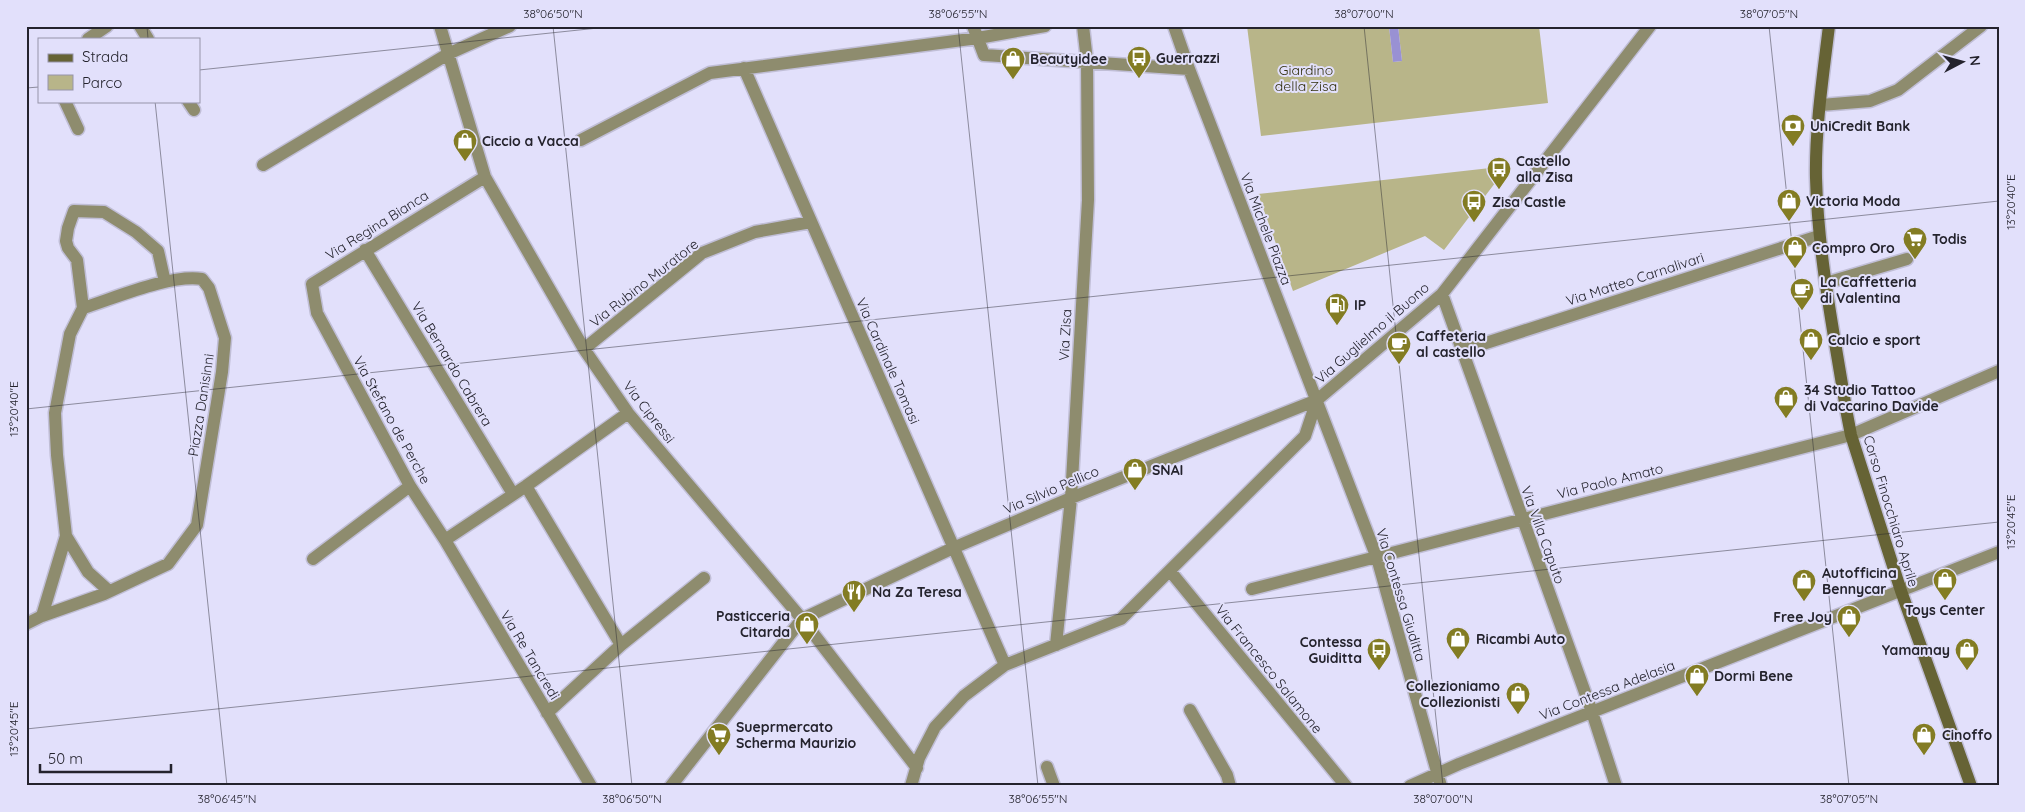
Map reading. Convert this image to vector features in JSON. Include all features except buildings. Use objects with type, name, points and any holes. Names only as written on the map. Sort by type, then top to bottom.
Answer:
[{"type":"street","points":[[89,38],[107,26]]},
{"type":"street","points":[[140,26],[147,38]]},
{"type":"street","name":"Via Cipressi","points":[[440,26],[485,177],[584,348],[628,413],[802,618],[917,768]]},
{"type":"street","points":[[263,165],[448,54],[510,26]]},
{"type":"street","points":[[581,140],[710,73],[975,32],[1045,26]]},
{"type":"street","name":"Via Zisa","points":[[1056,645],[1071,498],[1088,200],[1087,61],[1084,26]]},
{"type":"street","name":"Via Michele Piazza","points":[[1174,26],[1317,400]]},
{"type":"street","name":"Via Guglielmo il Buono","points":[[911,786],[920,758],[935,726],[964,696],[1005,665],[1121,619],[1305,436],[1317,400],[1442,294],[1650,26]]},
{"type":"street","name":"Corso Finocchiaro Aprile","points":[[1829,26],[1816,177],[1819,236],[1852,435],[1901,591],[1971,786]]},
{"type":"street","points":[[1821,106],[1870,101],[1898,90],[1981,26]]},
{"type":"street","points":[[975,32],[984,55],[1189,69]]},
{"type":"street","name":"Via Cardinale Tomasi","points":[[744,68],[1005,665]]},
{"type":"street","points":[[64,102],[78,129]]},
{"type":"street","name":"Via Regina Bianca","points":[[317,313],[312,284],[485,177]]},
{"type":"street","points":[[42,616],[66,536],[57,455],[55,414],[70,334],[83,308],[77,260],[68,248],[66,241],[74,211],[104,212],[136,232],[158,251],[166,282]]},
{"type":"street","name":"Via Rubino Muratore","points":[[584,348],[702,253],[755,232],[811,222]]},
{"type":"street","name":"Via Matteo Carnalivari","points":[[1461,351],[1819,236]]},
{"type":"street","name":"Via Bernardo Cabrera","points":[[365,250],[513,494]]},
{"type":"street","points":[[1826,283],[1907,258]]},
{"type":"street","name":"Piazza Danisinni","points":[[26,624],[42,616],[109,591],[168,564],[197,525],[222,372],[225,338],[209,288],[202,280],[192,278],[166,282],[83,308]]},
{"type":"street","name":"Via Villa Caputo","points":[[1442,294],[1521,519],[1592,712],[1616,786]]},
{"type":"street","name":"Via Stefano de Perche","points":[[317,313],[410,486],[444,540]]},
{"type":"street","name":"Via Paolo Amato","points":[[1252,590],[1852,435],[1999,371]]},
{"type":"street","name":"Via Silvio Pellico","points":[[802,618],[954,548],[1071,498],[1317,400]]},
{"type":"street","name":"Via Contessa Giuditta","points":[[1317,400],[1377,558],[1439,780]]},
{"type":"street","points":[[444,540],[526,486],[628,413]]},
{"type":"street","points":[[313,559],[410,486]]},
{"type":"street","points":[[526,486],[621,645]]},
{"type":"street","points":[[66,536],[88,572],[109,591]]},
{"type":"street","name":"Via Re Tancredi","points":[[444,540],[591,786]]},
{"type":"street","name":"Via Contessa Adelasia","points":[[1410,786],[1439,780],[1592,712],[1999,552]]},
{"type":"street","name":"Via Francesco Salamone","points":[[1170,571],[1346,786]]},
{"type":"street","points":[[547,713],[621,645],[704,578]]},
{"type":"street","points":[[671,786],[802,618]]},
{"type":"street","points":[[1190,710],[1227,775],[1230,786]]},
{"type":"street","points":[[1047,768],[1054,786]]},
{"type":"green space","name":"Giardino della Zisa","points":[[1247,26],[1389,26],[1393,62],[1402,61],[1398,26],[1539,26],[1548,103],[1261,136]]},
{"type":"green space","points":[[1508,166],[1444,250],[1425,236],[1293,291],[1258,194]]},
{"type":"shaded area","points":[[1389,26],[1398,26],[1402,61],[1393,62]]},
{"type":"place","name":"Guerrazzi","points":[[1139,79]]},
{"type":"place","name":"Beautyidee","points":[[1013,80]]},
{"type":"place","name":"UniCredit Bank","points":[[1793,147]]},
{"type":"place","name":"Ciccio a Vacca","points":[[465,162]]},
{"type":"place","name":"Castello alla Zisa","points":[[1499,190]]},
{"type":"place","name":"Victoria Moda","points":[[1789,222]]},
{"type":"place","name":"Zisa Castle","points":[[1474,223]]},
{"type":"place","name":"Todis","points":[[1915,260]]},
{"type":"place","name":"Compro Oro","points":[[1795,269]]},
{"type":"place","name":"La Caffetteria di Valentina","points":[[1802,311]]},
{"type":"place","name":"IP","points":[[1337,326]]},
{"type":"place","name":"Calcio e sport","points":[[1811,361]]},
{"type":"place","name":"Caffeteria al castello","points":[[1399,365]]},
{"type":"place","name":"34 Studio Tattoo di Vaccarino Davide","points":[[1786,419]]},
{"type":"place","name":"SNAI","points":[[1135,491]]},
{"type":"place","name":"Toys Center","points":[[1945,601]]},
{"type":"place","name":"Autofficina Bennycar","points":[[1804,602]]},
{"type":"place","name":"Na Za Teresa","points":[[854,613]]},
{"type":"place","name":"Free Joy","points":[[1849,638]]},
{"type":"place","name":"Pasticceria Citarda","points":[[807,645]]},
{"type":"place","name":"Ricambi Auto","points":[[1458,660]]},
{"type":"place","name":"Contessa Guiditta","points":[[1379,671]]},
{"type":"place","name":"Yamamay","points":[[1967,671]]},
{"type":"place","name":"Dormi Bene","points":[[1697,697]]},
{"type":"place","name":"Collezioniamo Collezionisti","points":[[1518,715]]},
{"type":"place","name":"Sueprmercato Scherma Maurizio","points":[[719,756]]},
{"type":"place","name":"Cinoffo","points":[[1924,756]]}]
